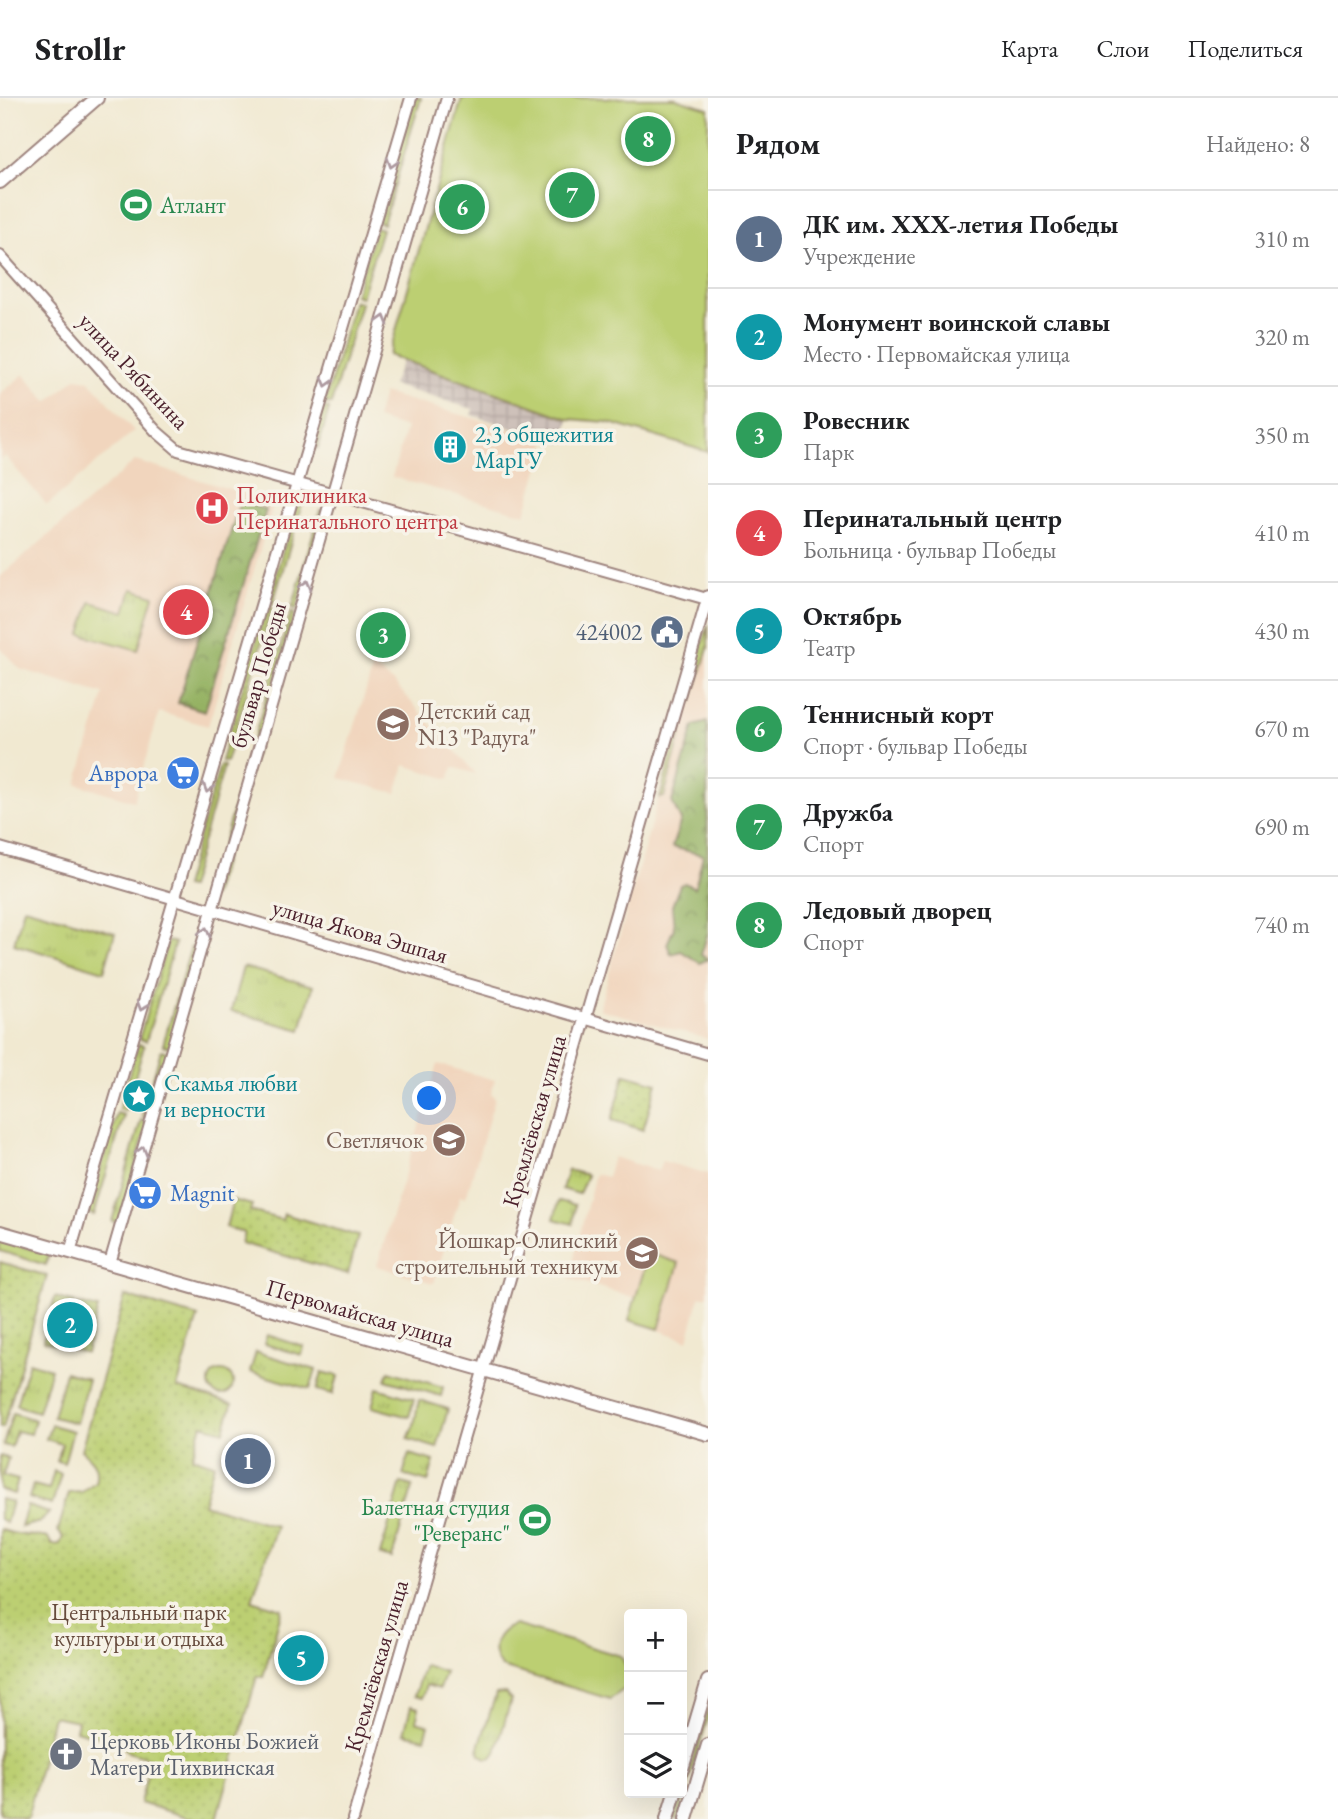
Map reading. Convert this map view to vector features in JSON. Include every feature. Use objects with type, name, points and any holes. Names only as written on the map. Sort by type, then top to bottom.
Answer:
[{"type":"main road","points":[[0,182],[97,98]]},
{"type":"main road","name":"Первомайская улица","points":[[0,1232],[708,1434]]},
{"type":"main road","points":[[687,1752],[708,1681]]},
{"type":"main road","points":[[686,1819],[708,1745]]},
{"type":"main road","points":[[667,1819],[673,1798]]},
{"type":"street","name":"бульвар Победы","points":[[70,1252],[411,98]]},
{"type":"street","name":"бульвар Победы","points":[[110,1263],[447,98]]},
{"type":"street","name":"улица Рябинина","points":[[0,256],[166,442],[178,450],[708,598]]},
{"type":"street","name":"Кремлёвская улица","points":[[353,1819],[708,598]]},
{"type":"street","name":"улица Якова Эшпая","points":[[0,848],[708,1054]]},
{"type":"shaded area","points":[[403,359],[569,419],[562,444],[472,415],[473,409],[392,385]]},
{"type":"shaded area","points":[[24,374],[48,402],[76,378],[89,380],[134,431],[47,505],[5,456],[0,460],[0,394]]},
{"type":"shaded area","points":[[383,393],[547,439],[525,514],[392,477],[406,428],[376,419]]},
{"type":"shaded area","points":[[135,461],[274,502],[208,726],[159,712],[134,801],[77,784],[104,694],[20,669],[0,648],[0,577]]},
{"type":"shaded area","points":[[708,622],[708,1039],[599,1009]]},
{"type":"shaded area","name":"Детский сад N13 \"Радуга\"","points":[[373,667],[395,684],[476,774],[453,767],[449,779],[405,765],[396,793],[339,778]]},
{"type":"shaded area","name":"Светлячок","points":[[438,1064],[495,1080],[491,1094],[495,1098],[466,1197],[460,1196],[434,1283],[377,1266]]},
{"type":"shaded area","name":"Йошкар-Олинский строительный техникум","points":[[613,1157],[658,1171],[662,1161],[708,1174],[708,1296],[700,1296],[688,1340],[629,1320],[635,1298],[569,1278],[595,1174],[607,1177]]},
{"type":"green space","points":[[415,98],[421,98],[383,224],[378,222]]},
{"type":"green space","points":[[462,98],[675,98],[708,108],[708,452],[607,422],[569,419],[389,355]]},
{"type":"green space","points":[[376,227],[382,229],[361,297],[355,295]]},
{"type":"green space","points":[[354,301],[361,303],[331,404],[325,403]]},
{"type":"green space","points":[[379,307],[385,309],[355,412],[349,411]]},
{"type":"green space","points":[[324,408],[329,409],[318,448],[313,447]]},
{"type":"green space","points":[[240,502],[266,510],[205,711],[178,703]]},
{"type":"green space","points":[[297,502],[302,504],[273,603],[268,602]]},
{"type":"green space","points":[[320,510],[325,511],[297,609],[292,608]]},
{"type":"green space","points":[[132,589],[154,596],[138,650],[81,634],[91,602],[125,612]]},
{"type":"green space","points":[[267,605],[272,607],[226,762],[221,761]]},
{"type":"green space","points":[[291,612],[295,614],[213,896],[208,895]]},
{"type":"green space","points":[[708,625],[708,648],[692,702],[688,702],[686,697]]},
{"type":"green space","points":[[685,719],[664,797],[660,798],[680,721]]},
{"type":"green space","points":[[707,722],[708,932],[701,955],[708,959],[700,963],[681,951],[671,954],[667,944],[674,928],[672,906],[680,885],[685,883],[695,888],[703,855],[672,847],[681,820],[672,802],[694,726]]},
{"type":"green space","points":[[220,765],[224,766],[189,888],[184,887]]},
{"type":"green space","points":[[24,907],[115,933],[104,971],[14,944]]},
{"type":"green space","points":[[168,941],[175,943],[146,1041],[139,1039]]},
{"type":"green space","points":[[191,947],[198,948],[169,1047],[163,1045]]},
{"type":"green space","points":[[243,967],[313,986],[301,1030],[231,1011]]},
{"type":"green space","points":[[138,1044],[144,1046],[125,1111],[119,1109]]},
{"type":"green space","points":[[161,1050],[168,1052],[149,1118],[142,1116]]},
{"type":"green space","points":[[625,1074],[657,1083],[643,1130],[612,1120]]},
{"type":"green space","points":[[117,1113],[124,1115],[94,1215],[88,1213]]},
{"type":"green space","points":[[141,1120],[148,1122],[119,1223],[112,1221]]},
{"type":"green space","points":[[568,1170],[587,1175],[579,1194],[562,1189]]},
{"type":"green space","points":[[233,1200],[252,1205],[250,1211],[282,1220],[284,1214],[358,1236],[348,1274],[241,1243],[244,1233],[226,1227]]},
{"type":"green space","points":[[559,1201],[575,1205],[573,1224],[554,1219]]},
{"type":"green space","points":[[0,1240],[49,1254],[46,1265],[0,1251]]},
{"type":"green space","points":[[649,1253],[679,1263],[659,1329],[629,1320]]},
{"type":"green space","points":[[0,1262],[47,1276],[3,1428],[0,1428]]},
{"type":"green space","name":"Центральный парк культуры и отдыха","points":[[125,1296],[198,1317],[177,1388],[232,1404],[224,1431],[202,1425],[192,1457],[214,1464],[203,1504],[276,1526],[252,1600],[282,1609],[263,1677],[257,1676],[217,1819],[194,1819],[140,1803],[151,1759],[128,1752],[122,1744],[76,1730],[78,1721],[53,1716],[27,1819],[0,1813],[0,1529],[48,1538],[52,1545],[60,1544],[63,1537],[58,1531],[69,1493],[82,1492],[95,1482],[94,1464],[81,1450]]},
{"type":"green space","points":[[55,1297],[75,1303],[72,1315],[63,1313],[61,1320],[50,1317]]},
{"type":"green space","points":[[78,1304],[98,1309],[92,1330],[80,1326],[82,1318],[74,1316]]},
{"type":"green space","points":[[49,1320],[61,1324],[58,1332],[66,1335],[63,1346],[43,1341]]},
{"type":"green space","points":[[79,1330],[91,1333],[86,1353],[66,1347],[69,1336],[77,1338]]},
{"type":"green space","points":[[267,1335],[304,1347],[302,1355],[264,1344]]},
{"type":"green space","points":[[256,1352],[316,1370],[310,1389],[250,1372]]},
{"type":"green space","points":[[29,1362],[51,1369],[38,1412],[16,1405]]},
{"type":"green space","points":[[221,1371],[230,1374],[233,1383],[230,1392],[221,1395],[212,1392],[209,1383],[212,1374]]},
{"type":"green space","points":[[389,1371],[443,1387],[441,1396],[386,1380]]},
{"type":"green space","points":[[65,1372],[88,1379],[76,1423],[53,1417]]},
{"type":"green space","points":[[322,1372],[338,1376],[333,1394],[317,1390]]},
{"type":"green space","points":[[377,1388],[414,1399],[409,1417],[372,1407]]},
{"type":"green space","points":[[419,1400],[448,1409],[437,1448],[408,1439]]},
{"type":"green space","points":[[13,1413],[35,1420],[31,1434],[16,1431],[11,1447],[3,1445]]},
{"type":"green space","points":[[51,1425],[73,1431],[64,1463],[57,1461],[62,1444],[46,1439]]},
{"type":"green space","points":[[409,1454],[434,1461],[428,1482],[403,1475]]},
{"type":"green space","points":[[0,1456],[8,1458],[3,1476],[18,1480],[14,1494],[0,1490]]},
{"type":"green space","points":[[54,1471],[61,1474],[52,1505],[29,1498],[33,1485],[49,1489]]},
{"type":"green space","points":[[401,1483],[413,1486],[392,1558],[380,1555]]},
{"type":"green space","points":[[0,1499],[12,1502],[6,1523],[0,1519]]},
{"type":"green space","points":[[27,1506],[49,1513],[40,1522],[21,1527]]},
{"type":"green space","points":[[515,1625],[621,1656],[624,1662],[624,1689],[610,1699],[501,1667],[494,1648],[498,1636]]},
{"type":"green space","points":[[424,1665],[445,1672],[439,1689],[426,1685],[422,1698],[414,1696]]},
{"type":"green space","points":[[505,1693],[511,1700],[496,1752],[492,1757],[486,1758],[480,1754],[479,1747],[496,1694]]},
{"type":"green space","points":[[411,1706],[419,1708],[416,1721],[429,1725],[425,1738],[404,1733]]},
{"type":"green space","points":[[708,1708],[708,1718],[687,1789],[687,1777]]},
{"type":"green space","points":[[680,1798],[684,1798],[678,1819],[674,1819]]},
{"type":"place","name":"Ледовый дворец","points":[[648,139]]},
{"type":"place","name":"Дружба","points":[[572,195]]},
{"type":"place","name":"Атлант","points":[[136,205]]},
{"type":"place","name":"Теннисный корт","points":[[462,207]]},
{"type":"place","name":"2,3 общежития МарГУ","points":[[450,447]]},
{"type":"place","name":"Поликлиника Перинатального центра","points":[[212,508]]},
{"type":"place","name":"Перинатальный центр","points":[[186,612]]},
{"type":"place","name":"424002","points":[[667,632]]},
{"type":"place","name":"Ровесник","points":[[383,635]]},
{"type":"place","name":"Детский сад N13 \"Радуга\"","points":[[393,724]]},
{"type":"place","name":"Аврора","points":[[183,773]]},
{"type":"place","name":"Скамья любви и верности","points":[[139,1096]]},
{"type":"place","name":"Светлячок","points":[[449,1140]]},
{"type":"place","name":"Magnit","points":[[145,1193]]},
{"type":"place","name":"Йошкар-Олинский строительный техникум","points":[[642,1253]]},
{"type":"place","name":"Монумент воинской славы","points":[[70,1325]]},
{"type":"place","name":"ДК им. ХХХ-летия Победы","points":[[248,1461]]},
{"type":"place","name":"Балетная студия \"Реверанс\"","points":[[535,1520]]},
{"type":"place","name":"Октябрь","points":[[301,1658]]},
{"type":"place","name":"Церковь Иконы Божией Матери Тихвинская","points":[[66,1754]]}]
